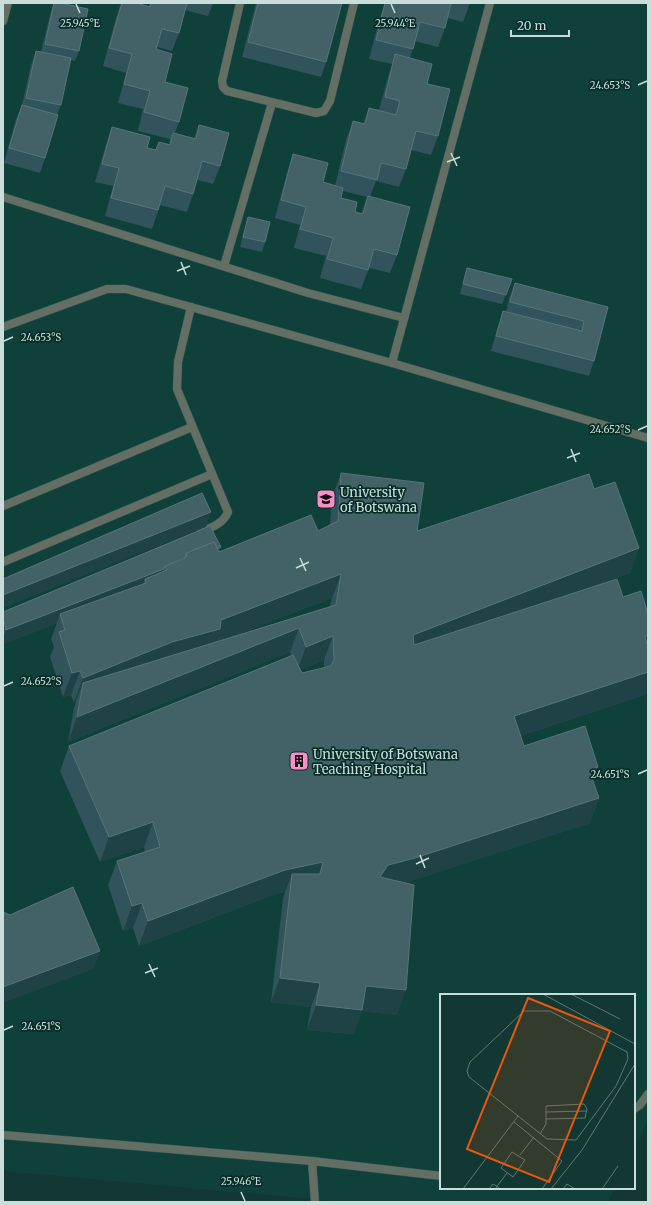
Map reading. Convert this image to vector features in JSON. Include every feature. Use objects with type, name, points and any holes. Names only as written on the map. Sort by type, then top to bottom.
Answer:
[{"type":"lane","points":[[3,21],[8,3]]},
{"type":"lane","points":[[240,3],[222,81],[223,87],[227,91],[316,113],[324,110],[330,101],[354,3]]},
{"type":"lane","points":[[392,363],[490,3]]},
{"type":"lane","points":[[224,266],[272,103]]},
{"type":"lane","points":[[3,197],[308,293],[404,318]]},
{"type":"lane","points":[[3,327],[107,289],[126,289],[392,363],[648,438]]},
{"type":"lane","points":[[190,536],[218,524],[226,517],[228,512],[177,389],[178,362],[191,307]]},
{"type":"lane","points":[[3,506],[192,427]]},
{"type":"lane","points":[[3,562],[212,474]]},
{"type":"lane","points":[[635,1108],[640,1106],[648,1094]]},
{"type":"lane","points":[[3,1135],[312,1161],[440,1176]]},
{"type":"lane","points":[[312,1161],[315,1202]]},
{"type":"shaded area","name":"University of Botswana","points":[[3,3],[648,3],[648,1120],[635,1147],[635,994],[440,994],[440,1189],[614,1189],[608,1202],[344,1202],[3,1171]]},
{"type":"building","points":[[54,3],[61,3],[88,9],[79,51],[45,44]]},
{"type":"building","points":[[122,3],[136,3],[150,7],[151,3],[187,3],[179,33],[162,29],[156,49],[172,54],[165,82],[188,88],[179,122],[144,112],[150,91],[124,84],[132,54],[109,48]]},
{"type":"building","points":[[258,3],[342,3],[326,62],[248,42]]},
{"type":"building","points":[[385,3],[451,3],[445,28],[420,22],[413,49],[376,40]]},
{"type":"building","points":[[36,51],[71,58],[61,105],[26,98]]},
{"type":"building","points":[[395,54],[432,64],[427,84],[450,89],[438,136],[416,131],[406,169],[381,163],[377,180],[341,171],[353,121],[365,124],[369,108],[396,115],[400,101],[385,97]]},
{"type":"building","points":[[22,105],[58,115],[45,158],[9,148]]},
{"type":"building","points":[[199,125],[229,133],[220,166],[202,161],[193,194],[165,186],[158,210],[111,198],[119,168],[102,164],[112,127],[150,137],[147,148],[156,150],[159,142],[170,145],[173,133],[196,139]]},
{"type":"building","points":[[293,154],[328,163],[323,182],[343,188],[341,198],[357,202],[355,212],[363,214],[368,196],[410,207],[397,255],[374,249],[368,270],[327,259],[333,238],[300,229],[306,207],[281,200]]},
{"type":"building","points":[[248,217],[270,222],[265,242],[243,237]]},
{"type":"building","points":[[467,268],[512,279],[506,295],[463,284]]},
{"type":"building","points":[[515,283],[608,307],[594,361],[496,336],[503,311],[582,331],[584,321],[510,302]]},
{"type":"building","name":"University of Botswana Teaching Hospital","points":[[341,473],[424,483],[417,531],[589,474],[594,489],[615,482],[639,548],[413,635],[414,645],[617,579],[623,597],[641,591],[648,614],[648,635],[645,637],[648,647],[648,672],[514,716],[524,746],[585,726],[598,767],[589,770],[599,798],[415,858],[388,865],[380,877],[414,885],[406,990],[366,986],[362,1010],[316,1005],[320,983],[280,978],[292,874],[320,874],[323,862],[285,870],[148,921],[142,903],[132,906],[117,861],[160,847],[153,822],[109,837],[69,746],[293,655],[302,673],[331,666],[334,660],[333,636],[306,647],[299,628],[77,717],[83,683],[336,605],[341,574],[221,620],[220,629],[172,642],[83,678],[80,671],[72,673],[59,632],[65,630],[60,614],[146,583],[145,579],[167,570],[165,566],[187,556],[186,553],[214,542],[219,552],[311,515],[318,531],[338,521]]},
{"type":"building","points":[[202,493],[211,512],[3,595],[3,579]]},
{"type":"building","points":[[210,526],[221,547],[218,549],[214,542],[186,553],[185,558],[165,566],[164,569],[6,630],[3,612]]},
{"type":"building","points":[[73,887],[100,951],[3,987],[3,912],[10,915]]},
{"type":"place","name":"University of Botswana","points":[[326,499]]},
{"type":"place","name":"University of Botswana Teaching Hospital","points":[[299,761]]}]
